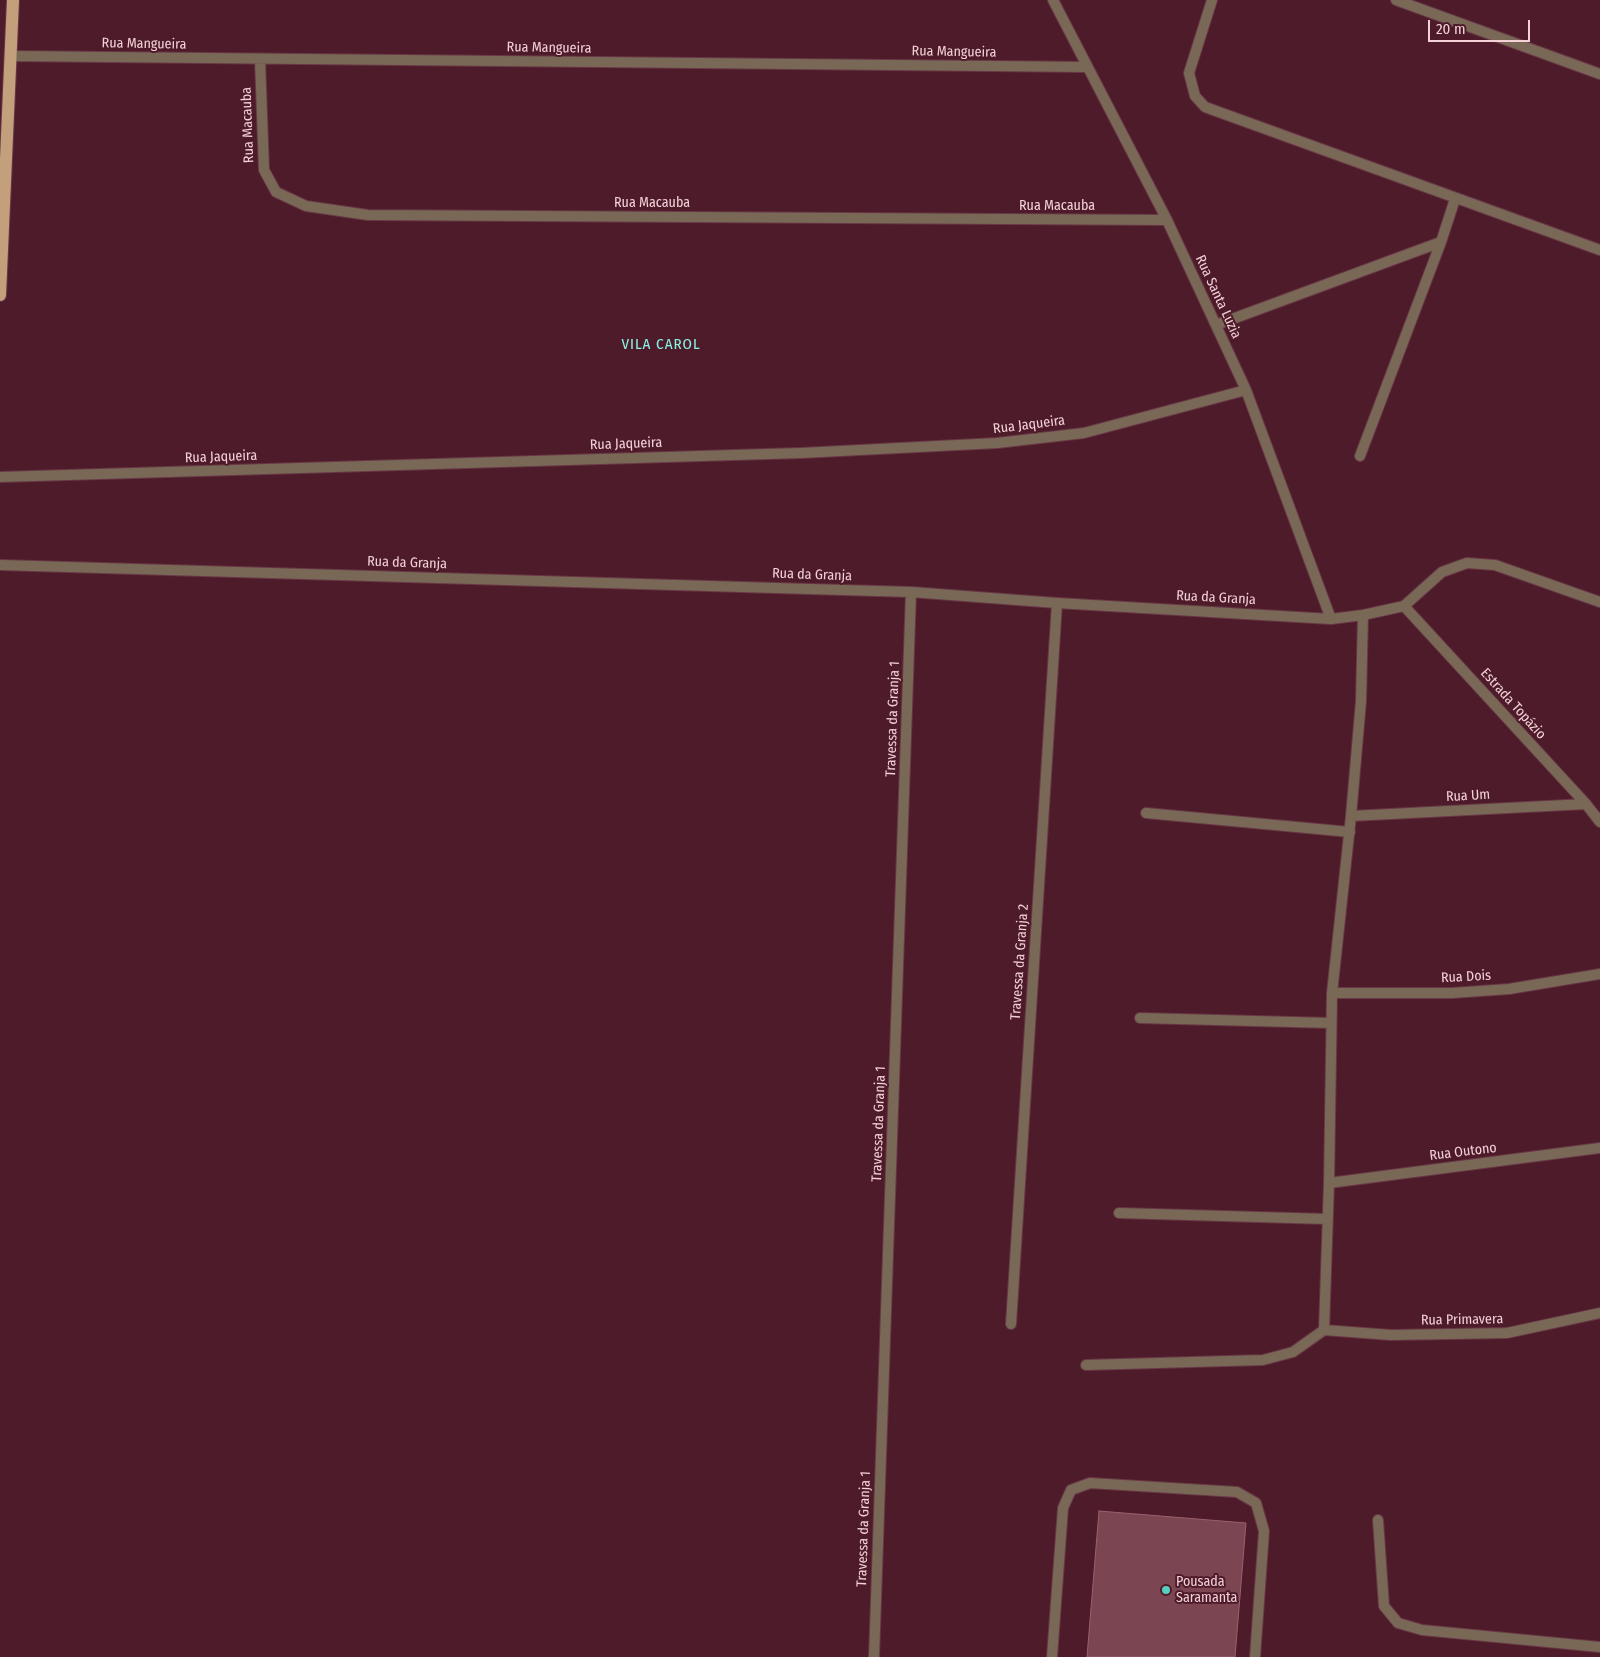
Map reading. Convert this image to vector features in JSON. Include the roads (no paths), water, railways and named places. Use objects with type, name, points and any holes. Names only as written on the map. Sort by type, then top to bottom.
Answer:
[{"type":"main road","points":[[0,295],[2,200],[13,0]]},
{"type":"street","name":"Rua Santa Luzia","points":[[1054,0],[1167,220],[1246,390],[1330,619]]},
{"type":"street","points":[[1212,0],[1189,73],[1195,96],[1205,108],[1600,250]]},
{"type":"street","points":[[1396,0],[1600,74]]},
{"type":"street","name":"Rua Mangueira","points":[[10,56],[1087,67]]},
{"type":"street","name":"Rua Macauba","points":[[260,59],[264,170],[276,192],[306,206],[368,215],[1167,220]]},
{"type":"street","points":[[1360,456],[1441,242],[1455,199]]},
{"type":"street","points":[[1216,325],[1441,242]]},
{"type":"street","name":"Rua Jaqueira","points":[[0,477],[792,453],[997,443],[1084,433],[1246,390]]},
{"type":"street","name":"Rua da Granja","points":[[0,564],[911,592],[1057,603],[1330,619],[1363,615],[1404,606],[1442,572],[1467,563],[1495,565],[1600,602]]},
{"type":"street","name":"Travessa da Granja 1","points":[[874,1657],[911,592]]},
{"type":"street","name":"Travessa da Granja 2","points":[[1011,1324],[1057,603]]},
{"type":"street","name":"Estrada Topázio","points":[[1404,606],[1586,804],[1600,822]]},
{"type":"street","points":[[1086,1365],[1263,1360],[1293,1352],[1324,1330],[1329,1183],[1332,992],[1350,832],[1360,701],[1363,615]]},
{"type":"street","name":"Rua Um","points":[[1351,816],[1586,804]]},
{"type":"street","points":[[1146,813],[1350,832]]},
{"type":"street","name":"Rua Dois","points":[[1332,992],[1452,993],[1509,989],[1600,974]]},
{"type":"street","points":[[1140,1018],[1331,1023]]},
{"type":"street","name":"Rua Outono","points":[[1329,1183],[1600,1148]]},
{"type":"street","points":[[1119,1214],[1327,1219]]},
{"type":"street","name":"Rua Primavera","points":[[1324,1330],[1392,1335],[1507,1333],[1600,1313]]},
{"type":"street","points":[[1052,1657],[1063,1508],[1071,1490],[1090,1484],[1237,1492],[1256,1502],[1264,1530],[1255,1657]]},
{"type":"street","points":[[1378,1520],[1384,1606],[1398,1622],[1422,1630],[1600,1647]]},
{"type":"place","name":"Pousada Saramanta","points":[[1166,1590]]},
{"type":"district","name":"VILA CAROL","points":[[661,345]]}]
